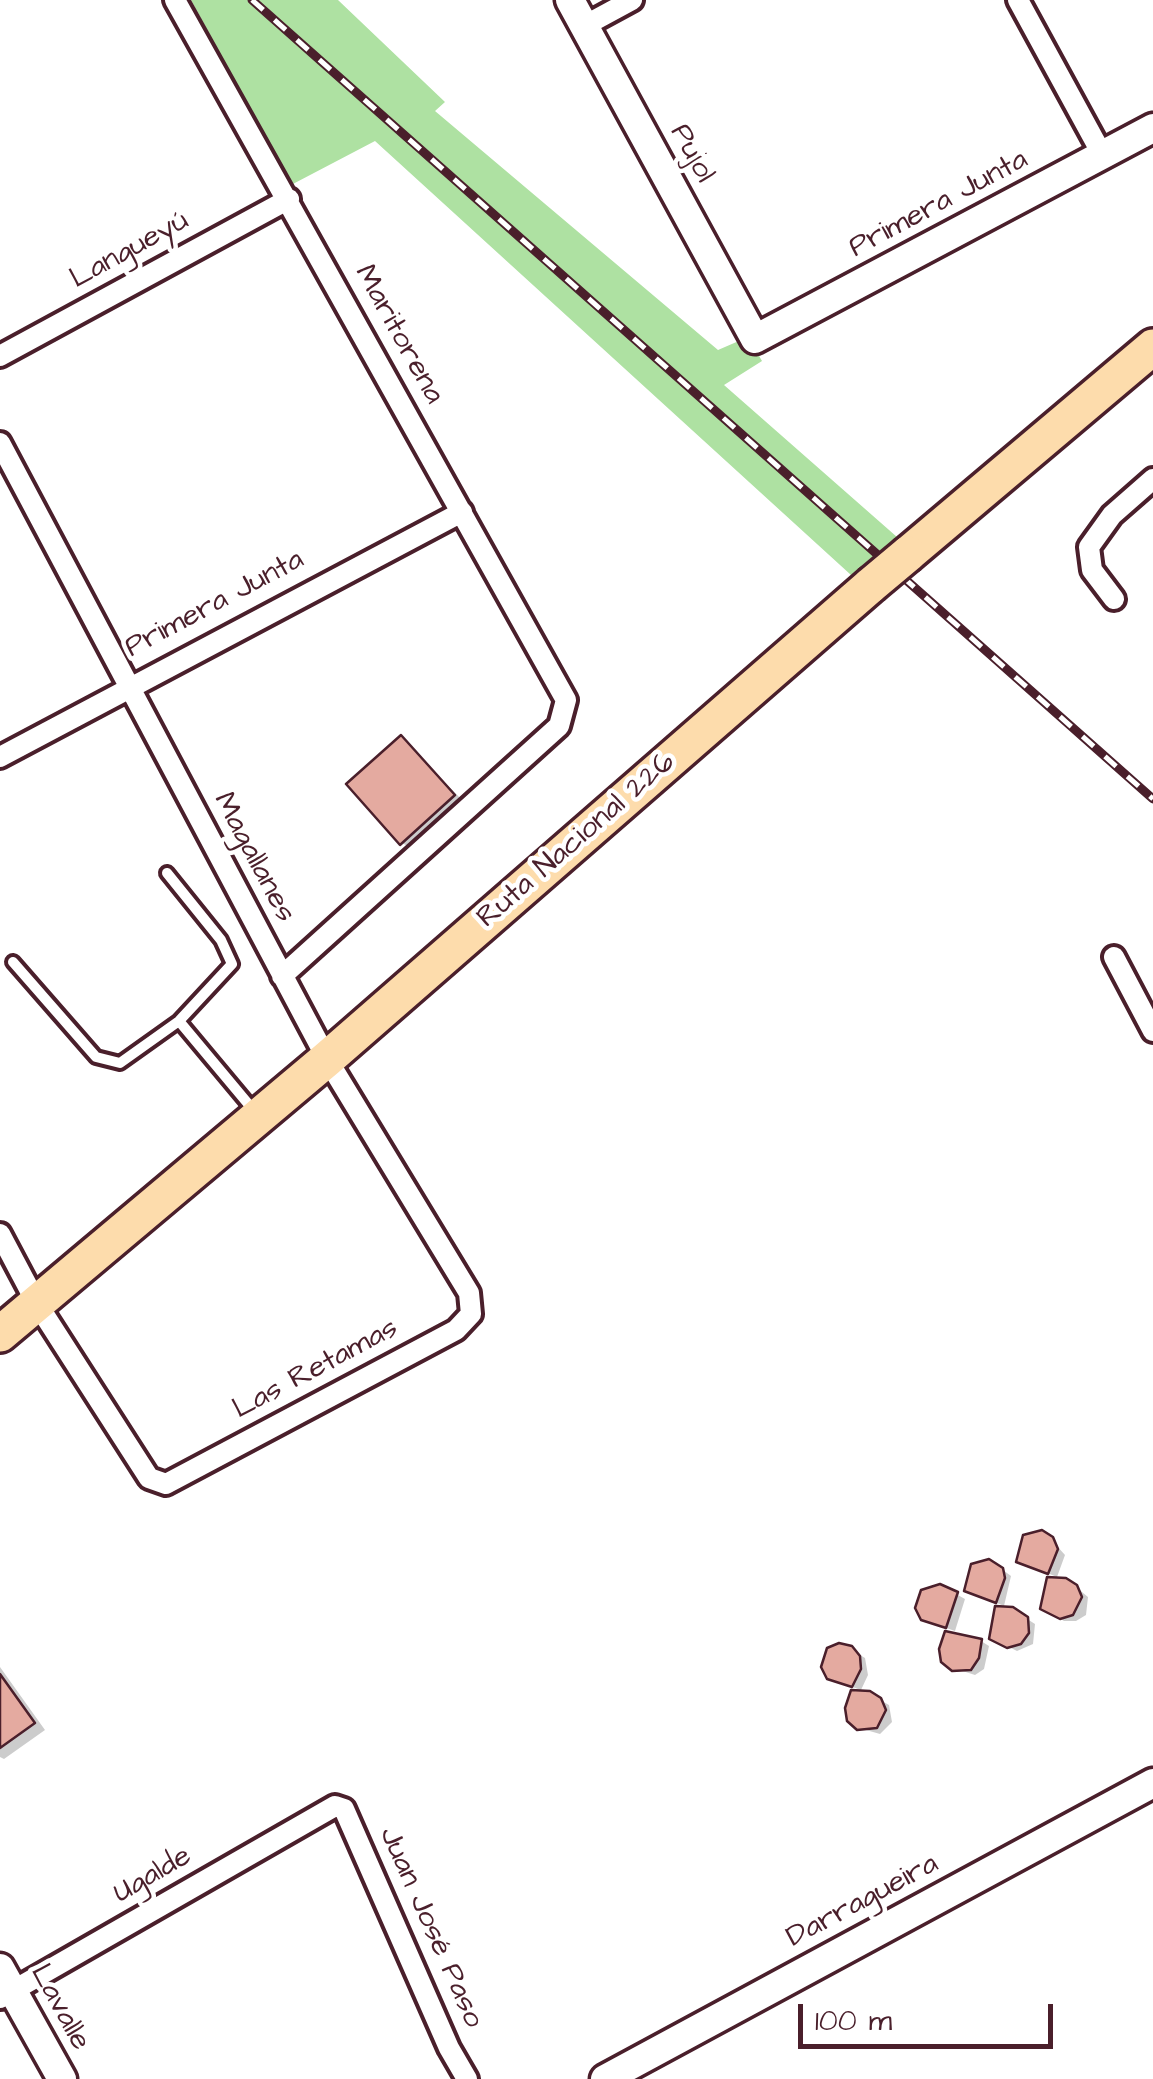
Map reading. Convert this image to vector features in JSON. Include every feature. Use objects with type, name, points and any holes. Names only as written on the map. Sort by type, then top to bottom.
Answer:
[{"type":"highway","name":"Ruta Nacional 226","points":[[0,1334],[327,1060],[871,585],[1153,347]]},
{"type":"main road","name":"Pujol","points":[[570,0],[755,339]]},
{"type":"main road","name":"Primera Junta","points":[[755,339],[1153,128]]},
{"type":"main road","name":"Darragueira","points":[[605,2079],[1153,1783]]},
{"type":"main road","name":"Lavalle","points":[[4,1985],[62,2079]]},
{"type":"street","name":"Maritorena","points":[[175,0],[566,700],[559,726],[282,976]]},
{"type":"street","points":[[584,26],[632,0]]},
{"type":"street","points":[[1018,0],[1103,156]]},
{"type":"street","name":"Langueyú","points":[[0,356],[289,199]]},
{"type":"street","name":"Magallanes","points":[[0,443],[327,1060],[469,1293]]},
{"type":"street","points":[[1114,600],[1092,570],[1089,547],[1112,515],[1153,480]]},
{"type":"street","name":"Primera Junta","points":[[0,757],[462,512]]},
{"type":"street","points":[[1114,956],[1153,1031]]},
{"type":"street","points":[[0,1234],[36,1302]]},
{"type":"street","name":"Las Retamas","points":[[36,1302],[149,1478],[166,1484],[456,1330],[471,1314],[469,1293]]},
{"type":"street","name":"Ugalde","points":[[4,1985],[335,1806]]},
{"type":"street","name":"Juan José Paso","points":[[335,1806],[344,1809],[449,2048],[468,2079]]},
{"type":"lane","points":[[13,962],[96,1057],[120,1063],[179,1021],[232,964],[221,940],[167,872]]},
{"type":"lane","points":[[179,1021],[258,1117]]},
{"type":"green space","points":[[191,0],[338,0],[445,102],[435,111],[718,350],[748,337],[762,361],[724,385],[897,537],[851,575],[375,141],[291,185]]},
{"type":"building","points":[[401,735],[455,795],[400,845],[346,784]]},
{"type":"building","points":[[1042,1530],[1053,1537],[1058,1549],[1048,1574],[1016,1562],[1023,1535]]},
{"type":"building","points":[[989,1559],[1003,1568],[1005,1578],[996,1603],[964,1591],[971,1564]]},
{"type":"building","points":[[1047,1577],[1066,1578],[1077,1585],[1082,1597],[1073,1615],[1060,1619],[1040,1609]]},
{"type":"building","points":[[940,1584],[958,1592],[946,1628],[921,1620],[915,1608],[921,1590]]},
{"type":"building","points":[[995,1606],[1013,1607],[1028,1617],[1029,1633],[1021,1644],[1007,1648],[989,1639]]},
{"type":"building","points":[[945,1631],[982,1639],[979,1658],[971,1670],[952,1671],[941,1662],[939,1649]]},
{"type":"building","points":[[839,1643],[852,1646],[860,1656],[861,1669],[852,1687],[827,1679],[821,1667],[827,1648]]},
{"type":"building","points":[[0,1674],[35,1723],[0,1748]]},
{"type":"building","points":[[851,1690],[870,1691],[881,1698],[886,1710],[877,1728],[857,1730],[847,1721],[845,1708]]},
{"type":"railway","points":[[252,0],[1153,799]]}]
